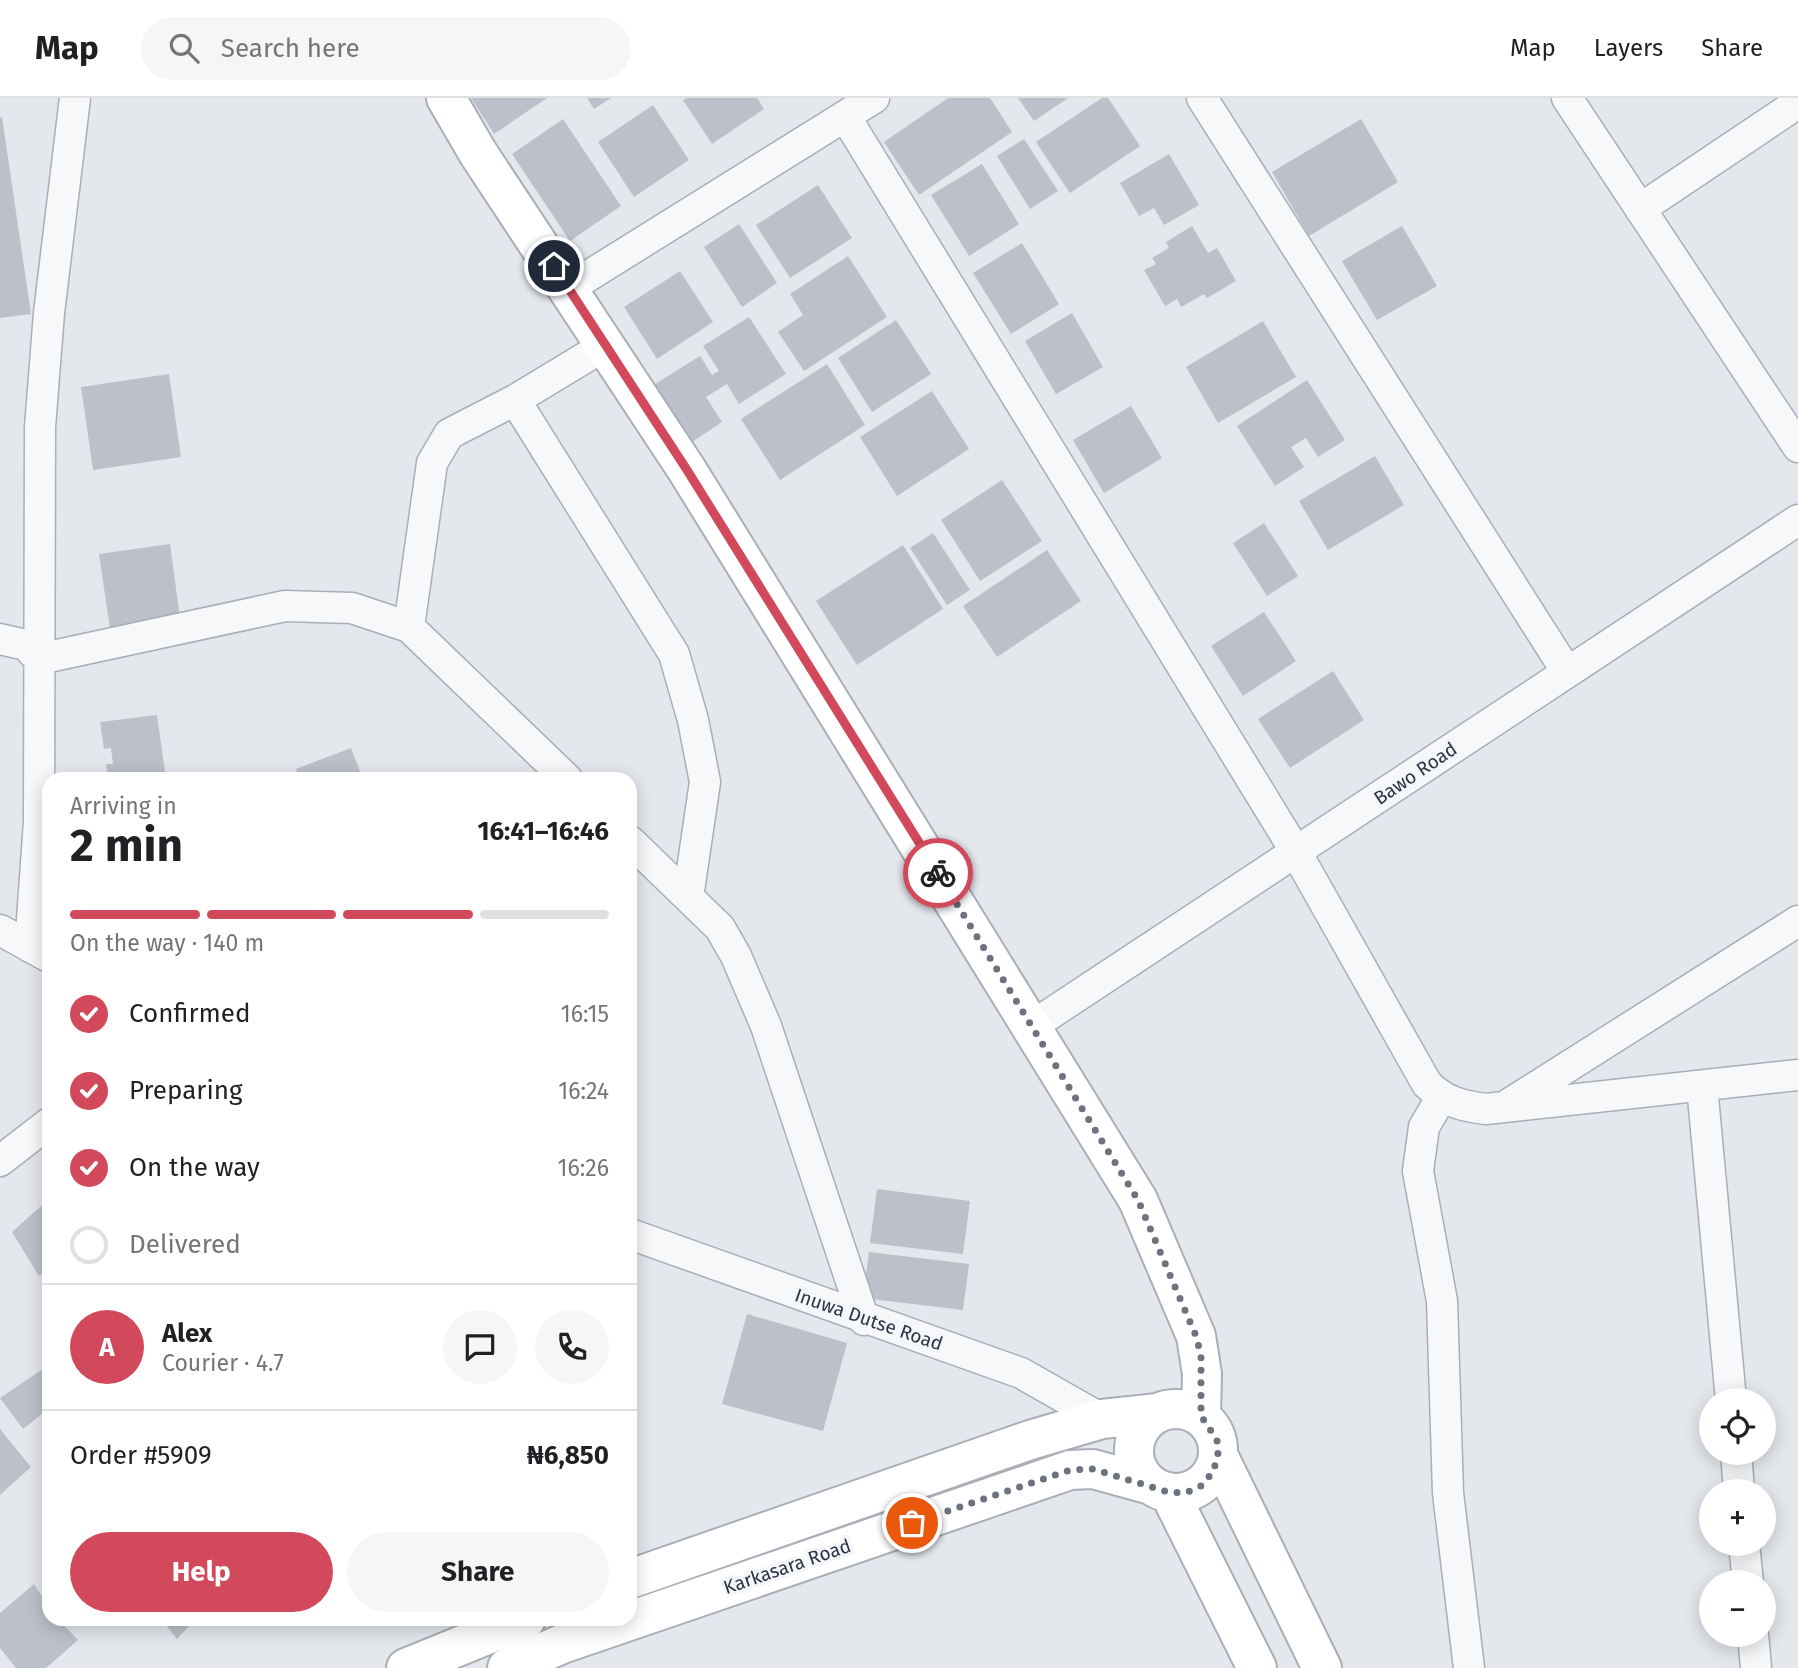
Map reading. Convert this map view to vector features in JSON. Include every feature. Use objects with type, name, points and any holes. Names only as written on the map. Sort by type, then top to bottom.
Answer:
[{"type":"main road","points":[[446,98],[478,153],[606,345],[861,748],[1138,1200],[1196,1336],[1202,1374],[1201,1416]]},
{"type":"main road","points":[[1160,1489],[1185,1493],[1201,1486],[1213,1472],[1218,1455],[1217,1440],[1201,1416],[1187,1410],[1172,1409],[1158,1413],[1144,1424],[1136,1439],[1134,1456],[1139,1472],[1160,1489],[1257,1668]]},
{"type":"main road","name":"Karkasara Road","points":[[637,1577],[1030,1440],[1102,1419],[1158,1413]]},
{"type":"main road","points":[[1218,1455],[1322,1668]]},
{"type":"main road","name":"Karkasara Road","points":[[637,1618],[1070,1470],[1093,1469],[1160,1489]]},
{"type":"main road","points":[[406,1668],[509,1626]]},
{"type":"main road","name":"Karkasara Road","points":[[507,1668],[562,1644],[615,1626]]},
{"type":"street","points":[[0,930],[40,952],[40,427],[49,313],[75,98]]},
{"type":"street","points":[[569,288],[874,98]]},
{"type":"street","points":[[1202,98],[1567,672]]},
{"type":"street","points":[[1567,98],[1798,447]]},
{"type":"street","points":[[1640,209],[1798,103]]},
{"type":"street","points":[[845,116],[1296,852],[1427,1084],[1441,1098],[1462,1107],[1504,1107],[1798,1075]]},
{"type":"street","points":[[409,627],[432,463],[440,446],[449,434],[515,400],[606,345]]},
{"type":"street","points":[[515,400],[674,654],[693,720],[705,782],[688,898]]},
{"type":"street","name":"Bawo Road","points":[[1032,1026],[1798,520]]},
{"type":"street","points":[[39,659],[285,606],[352,608],[409,627],[560,772]]},
{"type":"street","points":[[0,639],[26,645],[39,659]]},
{"type":"street","points":[[637,848],[720,928],[766,1026],[864,1320]]},
{"type":"street","points":[[1504,1107],[1798,921]]},
{"type":"street","points":[[1702,1086],[1730,1388]]},
{"type":"street","points":[[1441,1098],[1424,1126],[1418,1171],[1442,1301],[1448,1493],[1469,1668]]},
{"type":"street","points":[[0,1161],[42,1129]]},
{"type":"street","name":"Inuwa Dutse Road","points":[[637,1237],[864,1320],[943,1344],[1021,1373],[1102,1419]]},
{"type":"street","points":[[1754,1647],[1756,1668]]},
{"type":"building","points":[[471,98],[547,98],[494,134]]},
{"type":"building","points":[[587,98],[611,98],[594,109]]},
{"type":"building","points":[[757,98],[764,109],[712,144],[683,100]]},
{"type":"building","points":[[948,98],[990,98],[1012,132],[919,195],[884,142]]},
{"type":"building","points":[[1018,98],[1068,98],[1034,121]]},
{"type":"building","points":[[1102,98],[1108,98],[1140,146],[1070,193],[1036,142]]},
{"type":"building","points":[[653,105],[689,160],[634,197],[598,142]]},
{"type":"building","points":[[2,117],[31,314],[0,318],[0,118]]},
{"type":"building","points":[[563,119],[621,206],[570,241],[512,154]]},
{"type":"building","points":[[1361,119],[1398,182],[1309,236],[1272,172]]},
{"type":"building","points":[[1024,139],[1058,191],[1030,209],[997,156]]},
{"type":"building","points":[[1169,154],[1199,205],[1164,225],[1154,208],[1139,216],[1120,183]]},
{"type":"building","points":[[982,164],[1019,224],[969,256],[931,195]]},
{"type":"building","points":[[818,185],[852,238],[790,278],[756,225]]},
{"type":"building","points":[[739,224],[777,283],[742,307],[704,247]]},
{"type":"building","points":[[1192,226],[1208,253],[1217,248],[1236,281],[1207,298],[1204,294],[1181,307],[1177,299],[1165,306],[1144,270],[1156,264],[1152,258],[1169,248],[1166,242]]},
{"type":"building","points":[[1402,226],[1437,286],[1377,320],[1342,261]]},
{"type":"building","points":[[1022,243],[1059,304],[1011,334],[973,273]]},
{"type":"building","points":[[848,256],[887,317],[804,371],[778,332],[803,315],[790,294]]},
{"type":"building","points":[[680,271],[713,322],[657,359],[624,307]]},
{"type":"building","points":[[1072,313],[1103,367],[1056,394],[1025,341]]},
{"type":"building","points":[[749,317],[786,374],[739,404],[727,384],[706,397],[722,422],[689,444],[652,386],[700,356],[712,375],[719,371],[703,346]]},
{"type":"building","points":[[896,320],[931,374],[872,412],[838,358]]},
{"type":"building","points":[[1263,321],[1296,377],[1218,423],[1186,367]]},
{"type":"building","points":[[827,364],[865,425],[780,480],[741,419]]},
{"type":"building","points":[[169,374],[181,457],[93,470],[81,387]]},
{"type":"building","points":[[1307,380],[1345,440],[1318,457],[1306,438],[1291,447],[1304,467],[1275,486],[1237,426]]},
{"type":"building","points":[[932,391],[969,449],[897,496],[860,437]]},
{"type":"building","points":[[1131,406],[1162,458],[1104,493],[1073,440]]},
{"type":"building","points":[[1375,456],[1404,505],[1328,550],[1299,501]]},
{"type":"building","points":[[1002,480],[1042,541],[980,581],[941,520]]},
{"type":"building","points":[[1264,523],[1298,576],[1267,596],[1233,543]]},
{"type":"building","points":[[933,533],[970,590],[947,605],[910,548]]},
{"type":"building","points":[[170,544],[180,618],[110,629],[99,554]]},
{"type":"building","points":[[903,545],[943,609],[857,665],[816,601]]},
{"type":"building","points":[[1047,550],[1081,601],[997,657],[963,606]]},
{"type":"building","points":[[1264,612],[1296,661],[1243,696],[1211,646]]},
{"type":"building","points":[[1333,671],[1364,720],[1290,768],[1258,719]]},
{"type":"building","points":[[157,715],[165,772],[107,772],[106,764],[113,764],[111,748],[104,749],[100,722]]},
{"type":"building","points":[[351,748],[360,772],[297,772],[296,769]]},
{"type":"building","points":[[877,1189],[970,1201],[963,1254],[870,1243]]},
{"type":"building","points":[[42,1205],[42,1274],[39,1276],[12,1232]]},
{"type":"building","points":[[869,1252],[969,1264],[963,1310],[863,1298]]},
{"type":"building","points":[[747,1314],[847,1343],[823,1431],[722,1404]]},
{"type":"building","points":[[42,1370],[42,1414],[23,1429],[0,1398]]},
{"type":"building","points":[[0,1429],[31,1467],[0,1495]]},
{"type":"building","points":[[34,1584],[42,1596],[42,1626],[65,1626],[78,1640],[46,1668],[16,1668],[0,1648],[0,1613]]},
{"type":"building","points":[[167,1626],[189,1626],[177,1639]]},
{"type":"way so far","points":[[912,1523],[1070,1470],[1093,1469],[1168,1492],[1185,1493],[1201,1486],[1213,1472],[1218,1455],[1217,1440],[1211,1427],[1201,1416],[1201,1355],[1196,1336],[1138,1200],[938,873]]},
{"type":"route","points":[[554,266],[687,470],[938,873]]}]
